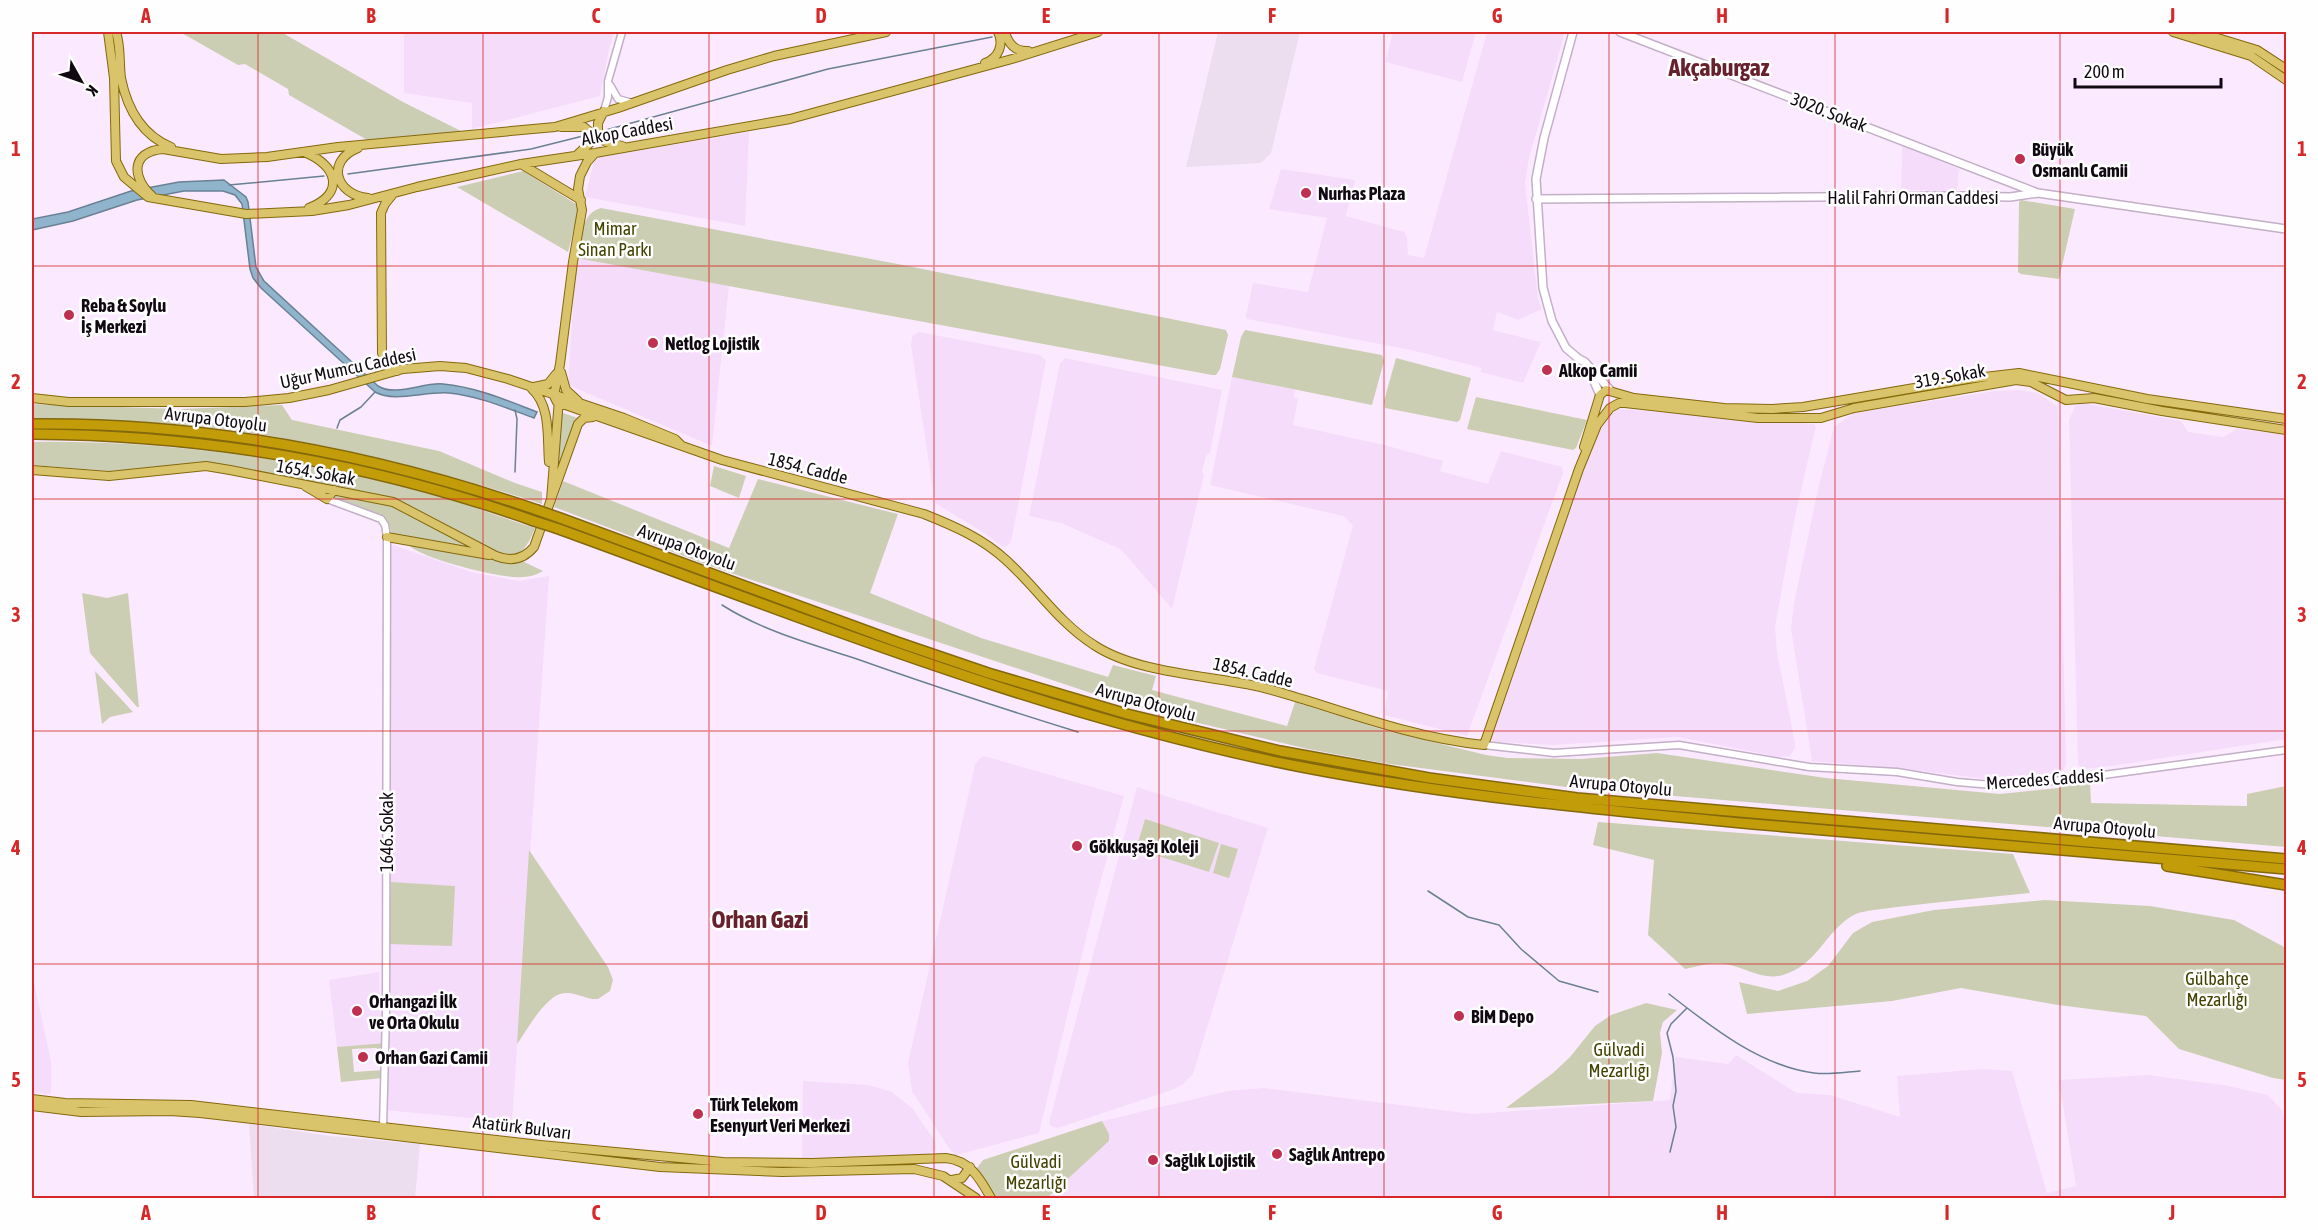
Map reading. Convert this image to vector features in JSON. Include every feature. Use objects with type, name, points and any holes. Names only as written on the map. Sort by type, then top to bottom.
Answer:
[{"type":"highway","name":"Avrupa Otoyolu","points":[[32,424],[155,428],[266,441],[344,455],[420,474],[560,518],[897,642],[1019,683],[1127,714],[1280,751],[1429,778],[1577,798],[2286,860]]},
{"type":"highway","name":"Avrupa Otoyolu","points":[[32,434],[154,439],[220,445],[303,458],[408,482],[556,528],[907,657],[1009,691],[1158,734],[1305,767],[1442,791],[1572,808],[2286,869]]},
{"type":"highway","points":[[2112,855],[2146,864],[2286,885]]},
{"type":"main road","points":[[108,32],[114,78],[116,161],[124,177],[133,187],[148,198],[155,199]]},
{"type":"main road","points":[[116,32],[121,78],[136,120],[146,131],[181,152]]},
{"type":"main road","name":"Alkop Caddesi","points":[[181,152],[221,159],[267,157],[368,144],[555,127],[765,59],[886,32]]},
{"type":"main road","points":[[968,71],[992,61],[1000,48],[1001,41],[998,32]]},
{"type":"main road","points":[[1005,32],[1007,40],[1022,52],[1038,51]]},
{"type":"main road","name":"Alkop Caddesi","points":[[155,199],[246,214],[302,211],[349,205],[521,164],[790,118],[968,71],[1098,32]]},
{"type":"main road","points":[[1484,745],[1579,468],[1599,421],[1617,400],[1613,392],[1585,362],[1566,348],[1545,300],[1536,179],[1544,138],[1573,32]]},
{"type":"main road","name":"3020. Sokak","points":[[1620,32],[2038,193]]},
{"type":"main road","points":[[2173,32],[2251,56],[2286,80]]},
{"type":"main road","points":[[2198,32],[2245,45],[2266,55],[2286,69]]},
{"type":"main road","points":[[604,111],[598,123],[598,134],[609,144],[627,147]]},
{"type":"main road","points":[[555,127],[584,127],[590,132],[592,141],[577,155]]},
{"type":"main road","points":[[368,144],[349,152],[341,159],[338,173],[346,189],[352,195],[372,199]]},
{"type":"main road","points":[[155,199],[143,188],[138,178],[141,158],[153,150],[181,152]]},
{"type":"main road","points":[[302,211],[322,203],[331,194],[333,187],[331,172],[324,163],[319,158],[303,152]]},
{"type":"main road","points":[[550,485],[560,369],[582,210],[578,189],[580,176],[595,153]]},
{"type":"main road","points":[[521,164],[581,200]]},
{"type":"main road","points":[[394,193],[381,213],[382,353],[388,366],[397,371]]},
{"type":"main road","name":"Halil Fahri Orman Caddesi","points":[[1536,199],[2010,197],[2038,193],[2286,229]]},
{"type":"main road","points":[[1579,359],[1592,377],[1602,406],[1613,406]]},
{"type":"main road","name":"Uğur Mumcu Caddesi","points":[[32,398],[69,402],[256,401],[309,394],[421,366],[454,366],[492,374],[557,399]]},
{"type":"main road","points":[[530,387],[546,385],[560,369]]},
{"type":"main road","points":[[560,369],[567,392],[587,406]]},
{"type":"main road","name":"319. Sokak","points":[[1613,392],[1634,398],[1724,408],[1772,409],[1803,407],[2004,373],[2019,373],[2155,400],[2286,419]]},
{"type":"main road","name":"319. Sokak","points":[[1613,406],[1624,403],[1758,418],[1821,418],[1854,408],[2016,380],[2031,382],[2062,398],[2094,398],[2286,430]]},
{"type":"main road","points":[[2062,398],[2059,390],[2066,382]]},
{"type":"main road","points":[[2075,399],[2079,390],[2076,384]]},
{"type":"main road","points":[[530,387],[540,398],[544,410],[550,506]]},
{"type":"main road","points":[[1579,468],[1599,398],[1606,390],[1613,392]]},
{"type":"main road","points":[[557,399],[645,425],[675,439],[681,445]]},
{"type":"main road","points":[[557,399],[672,444],[681,445]]},
{"type":"main road","points":[[1830,401],[1834,406],[1833,415]]},
{"type":"main road","points":[[1820,403],[1818,411],[1821,418]]},
{"type":"main road","points":[[387,537],[510,560],[529,553],[535,546],[579,423],[586,417],[602,418]]},
{"type":"main road","name":"1854. Cadde","points":[[681,445],[709,456],[924,514],[963,530],[982,541],[1007,561],[1069,627],[1094,646],[1118,658],[1161,669],[1257,686],[1399,729],[1484,745]]},
{"type":"main road","name":"1654. Sokak","points":[[32,470],[109,476],[206,466],[398,504],[496,556]]},
{"type":"main road","points":[[302,484],[327,499],[334,490]]},
{"type":"main road","name":"Atatürk Bulvarı","points":[[32,1100],[81,1108],[154,1103],[191,1105],[383,1128],[660,1167],[782,1172],[914,1169],[943,1176],[976,1198]]},
{"type":"main road","name":"Atatürk Bulvarı","points":[[32,1106],[200,1113],[435,1140],[447,1146],[469,1149],[476,1141]]},
{"type":"main road","points":[[476,1141],[477,1127]]},
{"type":"main road","name":"Atatürk Bulvarı","points":[[476,1141],[723,1162],[812,1163],[946,1158],[959,1160],[970,1167]]},
{"type":"main road","points":[[943,1176],[941,1166],[946,1158]]},
{"type":"main road","points":[[951,1180],[962,1178],[970,1167],[991,1198]]},
{"type":"street","points":[[604,111],[608,97],[608,81],[622,32]]},
{"type":"street","points":[[608,81],[618,99],[632,103]]},
{"type":"street","points":[[327,499],[381,519],[385,525],[387,537]]},
{"type":"street","name":"1646. Sokak","points":[[383,1128],[386,1003],[387,537]]},
{"type":"street","name":"Mercedes Caddesi","points":[[1484,745],[1554,753],[1675,745],[1802,766],[1897,772],[1992,785],[2078,778],[2286,750]]},
{"type":"shaded area","points":[[404,32],[614,32],[600,96],[472,129],[472,103],[404,93]]},
{"type":"shaded area","points":[[1218,32],[1300,32],[1271,153],[1261,163],[1186,167]]},
{"type":"shaded area","points":[[1393,32],[1476,32],[1462,82],[1385,62]]},
{"type":"shaded area","points":[[1487,32],[1565,32],[1529,158],[1525,183],[1538,299],[1542,309],[1518,320],[1497,312],[1493,330],[1541,342],[1523,383],[1481,372],[1482,368],[1411,350],[1247,319],[1253,283],[1308,292],[1327,218],[1269,209],[1281,169],[1355,180],[1346,216],[1404,232],[1407,237],[1408,255],[1424,258]]},
{"type":"shaded area","points":[[749,132],[745,226],[585,197],[595,158]]},
{"type":"shaded area","points":[[1902,145],[1959,169],[1957,191],[1901,190]]},
{"type":"shaded area","points":[[576,258],[729,286],[712,446],[568,385]]},
{"type":"shaded area","points":[[919,332],[1040,355],[1046,361],[1011,542],[1007,546],[1003,547],[935,503],[911,345],[912,336]]},
{"type":"shaded area","points":[[1065,358],[1222,390],[1210,453],[1206,456],[1202,472],[1204,475],[1172,609],[1120,549],[1061,523],[1029,516],[1060,363]]},
{"type":"shaded area","points":[[1232,377],[1295,390],[1294,398],[1298,399],[1293,425],[1443,461],[1440,471],[1447,473],[1488,484],[1501,451],[1562,467],[1563,473],[1467,736],[1384,715],[1388,691],[1317,673],[1314,669],[1353,525],[1343,516],[1210,485]]},
{"type":"shaded area","points":[[2018,390],[2038,393],[2058,407],[2066,764],[2064,769],[2059,773],[1994,780],[1906,769],[1812,761],[1791,629],[1794,603],[1818,489],[1834,427],[1854,413],[1995,391]]},
{"type":"shaded area","points":[[2082,403],[2181,421],[2188,432],[2223,437],[2237,429],[2286,435],[2286,739],[2111,766],[2083,769],[2078,765],[2069,420],[2075,406]]},
{"type":"shaded area","points":[[1620,409],[1816,426],[1795,516],[1775,627],[1777,652],[1795,743],[1790,756],[1779,757],[1678,737],[1553,745],[1495,742],[1490,738],[1593,438],[1606,416]]},
{"type":"shaded area","points":[[387,543],[471,572],[519,581],[549,576],[512,1122],[384,1110]]},
{"type":"shaded area","points":[[984,756],[1124,796],[1093,909],[1039,1133],[956,1155],[950,1150],[912,1091],[908,1063],[975,765]]},
{"type":"shaded area","points":[[1137,787],[1268,828],[1193,1074],[1182,1085],[1172,1090],[1058,1128],[1053,1127],[1050,1125],[1050,1119]]},
{"type":"shaded area","name":"Orhangazi İlk ve Orta Okulu","points":[[379,972],[382,1043],[337,1047],[329,980]]},
{"type":"shaded area","points":[[32,973],[51,1061],[51,1094],[32,1093]]},
{"type":"shaded area","points":[[1736,1055],[1797,1093],[1830,1095],[1900,1117],[1897,1076],[1983,1069],[2012,1071],[2047,1193],[2076,1186],[2059,1080],[2147,1075],[2224,1085],[2268,1095],[2282,1110],[2286,1129],[2286,1198],[1047,1198],[1109,1141],[1109,1134],[1102,1121],[1228,1091],[1264,1088],[1473,1114],[1670,1100],[1675,1057],[1728,1064]]},
{"type":"shaded area","points":[[803,1081],[869,1085],[892,1092],[912,1108],[935,1141],[936,1149],[927,1155],[802,1160]]},
{"type":"shaded area","points":[[249,1124],[330,1136],[420,1144],[415,1198],[254,1198]]},
{"type":"green space","points":[[180,32],[281,32],[403,102],[461,131],[369,141],[289,95],[288,89],[245,64],[238,65]]},
{"type":"green space","name":"Mimar Sinan Parkı","points":[[523,171],[576,204],[578,213],[568,252],[457,187]]},
{"type":"green space","points":[[2021,200],[2075,209],[2059,279],[2018,272],[2019,202]]},
{"type":"green space","name":"Mimar Sinan Parkı","points":[[601,208],[903,265],[1226,330],[1228,335],[1220,369],[1216,375],[1212,375],[576,258],[585,222],[594,211]]},
{"type":"green space","points":[[1245,330],[1382,355],[1384,361],[1372,405],[1232,377],[1241,337]]},
{"type":"green space","points":[[1396,358],[1471,378],[1460,420],[1457,422],[1385,408],[1384,401]]},
{"type":"green space","points":[[1476,397],[1587,420],[1576,448],[1573,450],[1467,429]]},
{"type":"green space","points":[[32,404],[180,409],[282,405],[292,420],[439,451],[542,492],[542,504],[413,466],[315,444],[189,425],[32,419]]},
{"type":"green space","points":[[560,412],[578,418],[558,476],[553,476]]},
{"type":"green space","points":[[32,442],[129,444],[275,460],[418,490],[535,528],[529,541],[520,552],[512,557],[503,556],[489,551],[388,497],[209,465],[109,471],[32,465]]},
{"type":"green space","points":[[714,466],[746,476],[739,498],[710,486]]},
{"type":"green space","points":[[758,479],[898,514],[870,593],[981,638],[1108,677],[1113,665],[1156,676],[1152,690],[1287,726],[1295,702],[1384,730],[1507,758],[1581,759],[1657,753],[1826,778],[2000,794],[2058,788],[2084,782],[2090,783],[2091,803],[2247,806],[2247,794],[2286,786],[2286,847],[1566,787],[1382,763],[1308,749],[1186,720],[1091,693],[710,566],[554,507],[563,481],[729,548]]},
{"type":"green space","points":[[334,494],[395,507],[470,547],[392,534],[387,520],[334,498]]},
{"type":"green space","points":[[408,544],[518,559],[543,571],[523,577],[493,574],[442,561]]},
{"type":"green space","points":[[82,593],[107,598],[128,593],[139,707],[90,653]]},
{"type":"green space","points":[[95,671],[133,712],[110,717],[102,724]]},
{"type":"green space","points":[[1145,819],[1219,843],[1209,872],[1136,849]]},
{"type":"green space","points":[[1598,822],[2013,854],[2030,893],[1897,907],[1856,914],[1843,922],[1804,964],[1783,975],[1761,975],[1720,964],[1685,969],[1648,935],[1654,860],[1593,845]]},
{"type":"green space","points":[[1221,844],[1238,849],[1229,878],[1213,873]]},
{"type":"green space","points":[[529,850],[608,967],[613,980],[610,991],[598,999],[565,993],[551,999],[538,1013],[517,1044]]},
{"type":"green space","points":[[391,882],[455,886],[452,946],[388,944]]},
{"type":"green space","name":"Gülbahçe Mezarlığı","points":[[2045,900],[2150,906],[2234,920],[2286,948],[2286,1080],[2179,1049],[2146,1016],[2058,1005],[1961,988],[1892,1001],[1747,1014],[1739,982],[1778,991],[1807,981],[1828,966],[1853,933],[1872,922],[1934,910]]},
{"type":"green space","name":"Gülvadi Mezarlıḡı","points":[[1646,1003],[1677,1010],[1663,1022],[1660,1033],[1662,1053],[1653,1101],[1506,1108],[1553,1073],[1570,1057],[1595,1026],[1611,1015]]},
{"type":"green space","points":[[385,1043],[385,1057],[378,1057],[377,1048],[352,1049],[354,1072],[384,1070],[384,1078],[341,1082],[337,1047]]},
{"type":"green space","name":"Gülvadi Mezarlığı","points":[[1102,1121],[1109,1134],[1109,1141],[1047,1198],[995,1198],[977,1168],[983,1160]]},
{"type":"water","points":[[224,180],[246,197],[248,202],[256,267],[264,281],[378,386],[393,390],[435,384],[467,388],[537,412],[534,418],[492,403],[449,393],[392,397],[375,392],[261,288],[253,278],[242,204],[235,195],[223,191],[184,191],[137,200],[73,221],[32,230],[32,219],[68,212],[131,191],[179,182]]},
{"type":"waterway","points":[[1016,33],[1025,32]]},
{"type":"waterway","points":[[606,130],[828,69],[992,37]]},
{"type":"waterway","points":[[348,174],[531,149],[583,136]]},
{"type":"waterway","points":[[229,185],[324,176]]},
{"type":"waterway","points":[[337,428],[340,420],[361,407],[375,392]]},
{"type":"waterway","points":[[515,410],[517,419],[515,472]]},
{"type":"waterway","points":[[722,605],[788,636],[1078,732]]},
{"type":"waterway","points":[[1428,891],[1468,917],[1499,925],[1521,949],[1559,981],[1598,992]]},
{"type":"waterway","points":[[1669,994],[1737,1043],[1774,1062],[1814,1073],[1860,1071]]},
{"type":"waterway","points":[[1670,1152],[1676,1127],[1673,1106],[1676,1091],[1673,1057],[1667,1033],[1671,1024],[1687,1008]]},
{"type":"place","name":"Büyük Osmanlı Camii","points":[[2020,159]]},
{"type":"place","name":"Nurhas Plaza","points":[[1306,193]]},
{"type":"place","name":"Reba & Soylu İş Merkezi","points":[[69,315]]},
{"type":"place","name":"Netlog Lojistik","points":[[653,343]]},
{"type":"place","name":"Alkop Camii","points":[[1547,370]]},
{"type":"place","name":"Gökkuşağı Koleji","points":[[1077,846]]},
{"type":"place","name":"Orhangazi İlk ve Orta Okulu","points":[[357,1011]]},
{"type":"place","name":"BİM Depo","points":[[1459,1016]]},
{"type":"place","name":"Orhan Gazi Camii","points":[[363,1057]]},
{"type":"place","name":"Türk Telekom Esenyurt Veri Merkezi","points":[[698,1114]]},
{"type":"place","name":"Sağlık Antrepo","points":[[1277,1154]]},
{"type":"place","name":"Sağlık Lojistik","points":[[1153,1160]]},
{"type":"district","name":"Akçaburgaz","points":[[1719,67]]},
{"type":"district","name":"Orhan Gazi","points":[[760,919]]}]
